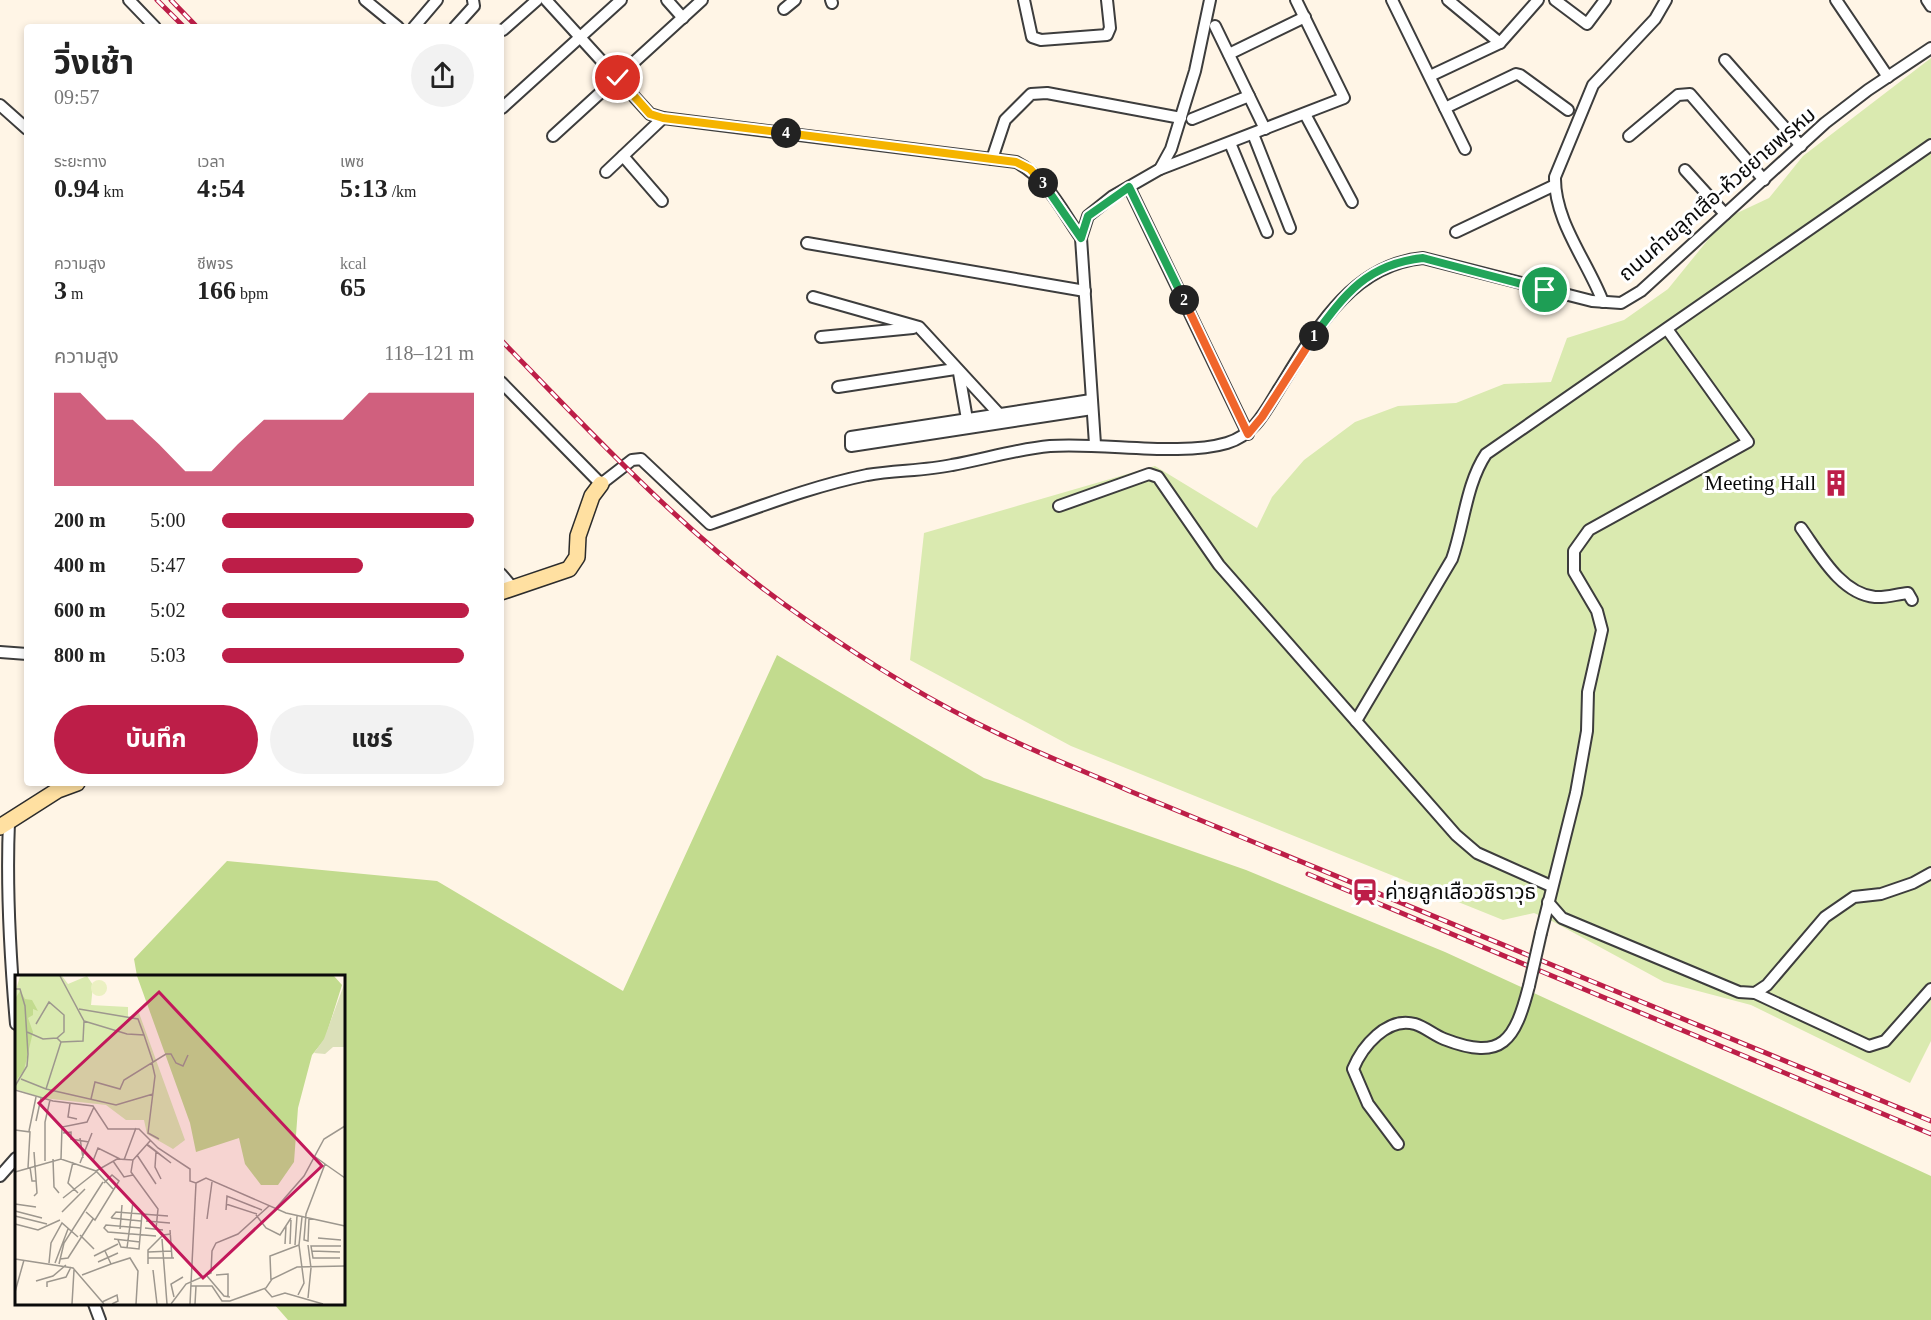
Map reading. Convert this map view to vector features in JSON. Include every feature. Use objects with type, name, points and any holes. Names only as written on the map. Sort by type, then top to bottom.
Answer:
[{"type":"street","points":[[129,0],[152,24]]},
{"type":"street","points":[[417,24],[437,0]]},
{"type":"street","points":[[457,24],[474,6],[473,0]]},
{"type":"street","points":[[504,29],[537,0]]},
{"type":"street","points":[[546,0],[650,114],[663,118],[1016,162],[1030,169],[1042,181],[1081,238]]},
{"type":"street","points":[[504,106],[621,0]]},
{"type":"street","points":[[668,0],[683,18]]},
{"type":"street","points":[[553,136],[702,0]]},
{"type":"street","points":[[784,9],[795,0]]},
{"type":"street","points":[[1024,0],[1032,37],[1041,40],[1107,35],[1110,28],[1107,0]]},
{"type":"street","points":[[1160,169],[1186,118],[1210,0]]},
{"type":"street","points":[[1095,444],[1081,238],[1088,216],[1129,187],[1160,169],[1230,144],[1344,98],[1296,0]]},
{"type":"street","points":[[1392,0],[1466,149]]},
{"type":"street","points":[[1448,0],[1500,43]]},
{"type":"street","points":[[1430,76],[1500,43],[1538,0]]},
{"type":"street","points":[[1555,0],[1587,24],[1605,0]]},
{"type":"street","points":[[1603,302],[1564,220],[1554,193],[1555,177],[1593,85],[1655,19],[1666,0]]},
{"type":"street","points":[[1836,0],[1888,77]]},
{"type":"street","points":[[1927,0],[1931,6]]},
{"type":"street","points":[[367,1],[394,24]]},
{"type":"street","points":[[1229,54],[1305,17]]},
{"type":"street","points":[[1215,26],[1265,129]]},
{"type":"street","name":"ถนนค่ายลูกเสึอ-ห้วยยายพรหม","points":[[1248,434],[1262,417],[1303,350],[1335,306],[1360,281],[1383,267],[1404,260],[1423,258],[1497,279],[1603,302],[1621,303],[1641,291],[1825,123],[1931,48]]},
{"type":"street","points":[[1725,60],[1801,146]]},
{"type":"street","points":[[1445,108],[1516,74],[1568,110]]},
{"type":"street","points":[[992,159],[1005,120],[1031,94],[1047,93],[1186,118],[1249,96]]},
{"type":"street","points":[[1629,136],[1678,95],[1690,94],[1764,180]]},
{"type":"street","points":[[0,105],[24,126]]},
{"type":"street","points":[[1305,114],[1352,202]]},
{"type":"street","points":[[606,172],[663,118]]},
{"type":"street","points":[[1253,134],[1290,228]]},
{"type":"street","points":[[1230,144],[1267,232]]},
{"type":"street","points":[[1356,722],[1452,559],[1461,533],[1473,481],[1486,454],[1931,145]]},
{"type":"street","points":[[623,156],[662,201]]},
{"type":"street","points":[[1685,170],[1725,214]]},
{"type":"street","points":[[1456,232],[1555,185]]},
{"type":"street","points":[[507,590],[569,569],[577,557],[578,536],[592,496],[601,484],[632,459],[641,459],[711,524],[814,489],[868,475],[951,466],[1049,446],[1095,444],[1181,448],[1226,443],[1248,434],[1129,187]]},
{"type":"street","points":[[807,243],[1084,291]]},
{"type":"street","points":[[813,297],[919,327],[1000,419]]},
{"type":"street","points":[[821,337],[919,327]]},
{"type":"street","points":[[1398,1144],[1368,1104],[1353,1069],[1361,1050],[1379,1034],[1396,1024],[1415,1024],[1444,1039],[1492,1049],[1508,1039],[1521,1017],[1551,886],[1576,793],[1587,731],[1588,692],[1602,630],[1597,611],[1574,572],[1574,551],[1589,530],[1748,442],[1668,329]]},
{"type":"street","points":[[838,387],[957,371]]},
{"type":"street","points":[[957,371],[968,424]]},
{"type":"street","points":[[504,385],[601,484]]},
{"type":"street","points":[[903,434],[1091,405]]},
{"type":"street","points":[[1059,506],[1149,474],[1158,477],[1219,566],[1466,846],[1551,886]]},
{"type":"street","points":[[1801,528],[1827,564],[1854,590],[1875,597],[1908,593],[1912,600]]},
{"type":"street","points":[[0,652],[24,654]]},
{"type":"street","points":[[15,1013],[9,948],[4,824],[58,787]]},
{"type":"street","points":[[1755,993],[1767,985],[1826,917],[1854,897],[1881,894],[1913,883],[1931,873]]},
{"type":"street","points":[[1548,902],[1562,918],[1739,992],[1755,993],[1869,1046],[1885,1041],[1931,989]]},
{"type":"street","points":[[0,1176],[15,1159]]},
{"type":"street","points":[[94,1305],[100,1320]]},
{"type":"green space","name":"ค่ายลูกเสือวชิราวุธ","points":[[1931,58],[1931,1041],[1910,1083],[1751,1005],[1664,982],[1534,913],[1503,920],[1071,746],[910,660],[924,533],[1155,466],[1257,528],[1272,497],[1304,460],[1355,422],[1398,406],[1456,403],[1504,384],[1551,382],[1567,338],[1624,320],[1668,289],[1711,236],[1735,214],[1769,198],[1803,156]]},
{"type":"green space","points":[[777,655],[984,778],[1246,870],[1445,952],[1931,1176],[1931,1320],[288,1320],[275,1305],[345,1305],[345,975],[137,975],[134,959],[227,861],[437,881],[623,991]]},
{"type":"railway","points":[[157,0],[181,24]]},
{"type":"railway","points":[[171,0],[194,24]]},
{"type":"railway","points":[[504,343],[648,489],[725,558],[766,591],[830,636],[899,680],[947,707],[1029,748],[1132,792],[1931,1121]]},
{"type":"railway","points":[[1308,874],[1931,1134]]},
{"type":"place","name":"Meeting Hall","points":[[1836,483]]},
{"type":"place","name":"ค่ายลูกเสือวชิราวุธ","points":[[1365,892]]},
{"type":"route","points":[[618,78],[650,114],[663,118],[1016,162],[1030,169],[1042,181],[1081,238],[1088,216],[1113,196],[1129,187],[1248,434],[1262,417],[1303,350],[1335,306],[1360,281],[1383,267],[1404,260],[1423,258],[1545,290]]}]
